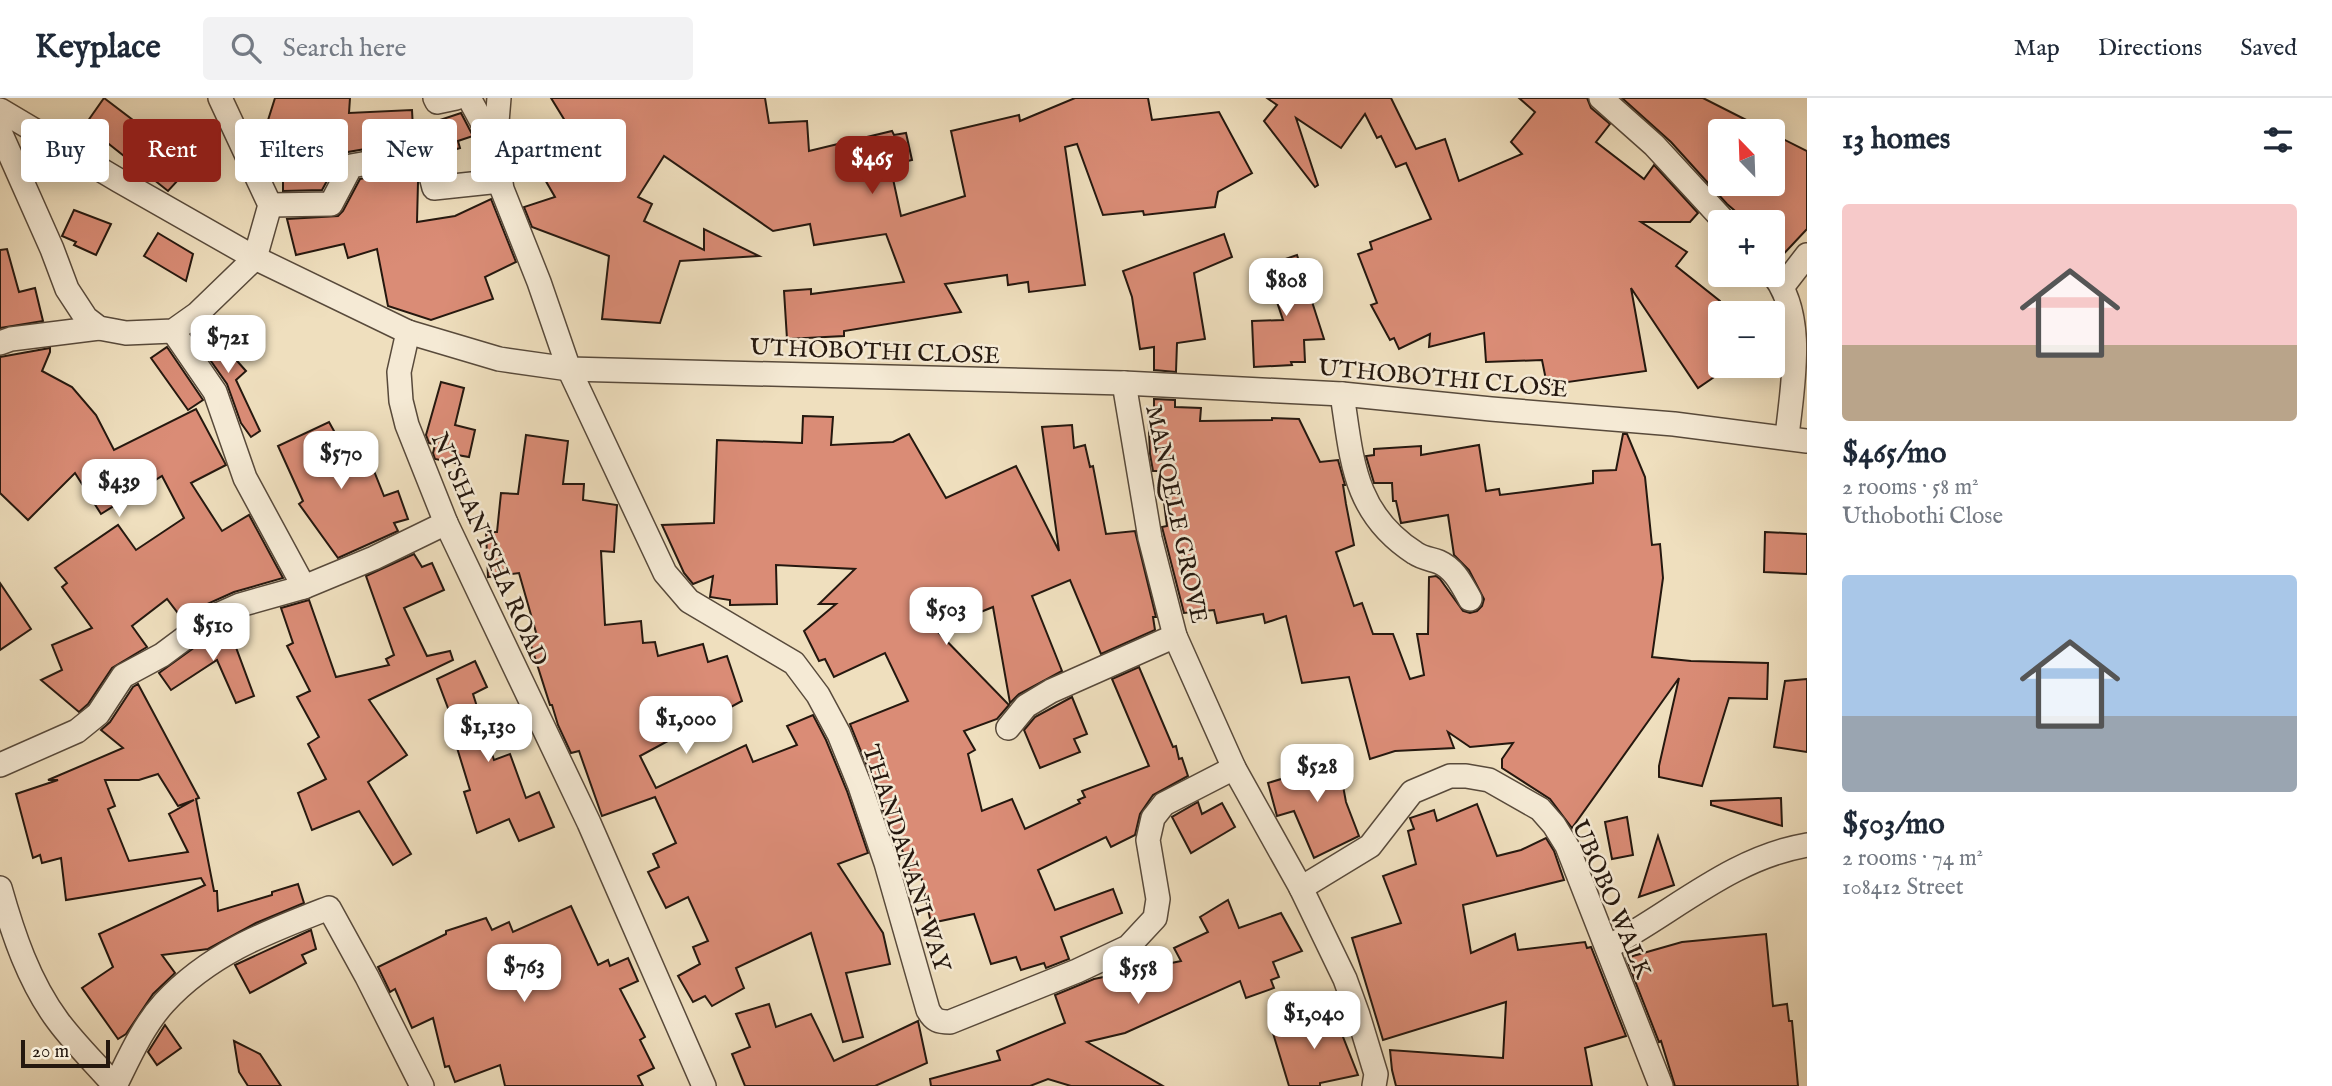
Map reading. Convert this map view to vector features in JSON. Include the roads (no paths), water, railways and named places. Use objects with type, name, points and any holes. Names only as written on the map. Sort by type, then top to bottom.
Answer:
[{"type":"street","points":[[0,343],[11,339],[99,328],[141,334],[173,331],[197,314],[255,258],[270,205],[220,98]]},
{"type":"street","points":[[435,98],[437,102],[456,98]]},
{"type":"street","points":[[469,98],[480,119]]},
{"type":"street","points":[[497,119],[499,98]]},
{"type":"street","points":[[1601,98],[1654,145],[1714,210]]},
{"type":"street","name":"UTHOBOTHI CLOSE","points":[[0,110],[255,258],[408,331],[499,359],[569,369],[1124,383],[1342,394],[1491,410],[1674,424],[1797,439]]},
{"type":"street","points":[[0,132],[67,289],[86,318],[99,328]]},
{"type":"street","points":[[270,205],[331,204],[351,166],[425,153],[434,188],[491,182]]},
{"type":"street","points":[[500,182],[569,369]]},
{"type":"street","points":[[1785,274],[1807,255]]},
{"type":"street","points":[[1780,287],[1797,339],[1797,439]]},
{"type":"street","points":[[173,331],[215,392],[245,478],[304,587]]},
{"type":"street","name":"NTSHANTSHA ROAD","points":[[408,331],[399,372],[401,401],[407,425],[446,523],[589,823],[704,1086]]},
{"type":"street","name":"THANDANANI WAY","points":[[569,369],[665,573],[677,590],[689,601],[794,663],[818,695],[839,734],[860,786],[886,863],[928,1010],[939,1022],[958,1019],[1077,971],[1128,947],[1154,918],[1158,900],[1148,840],[1153,818],[1164,804],[1234,768]]},
{"type":"street","name":"MANQELE GROVE","points":[[1124,383],[1150,538],[1175,636],[1234,768],[1301,888],[1345,979],[1358,1015],[1375,1080]]},
{"type":"street","points":[[1342,394],[1352,459],[1370,510],[1384,528],[1417,555],[1448,567],[1469,599]]},
{"type":"street","points":[[0,765],[77,731],[98,714],[123,676],[162,655],[213,617],[240,605],[304,587],[374,558],[446,523]]},
{"type":"street","points":[[1008,728],[1026,706],[1051,691],[1175,636]]},
{"type":"street","name":"UBOBO WALK","points":[[1301,888],[1370,846],[1412,792],[1450,776],[1466,775],[1489,780],[1540,809],[1567,846],[1661,1086]]},
{"type":"street","points":[[1608,947],[1643,928],[1723,875],[1758,858],[1807,845]]},
{"type":"street","points":[[0,888],[16,940],[46,1004],[58,1022],[115,1086],[135,1046],[162,1004],[203,966],[244,943],[329,908],[422,1086]]}]
